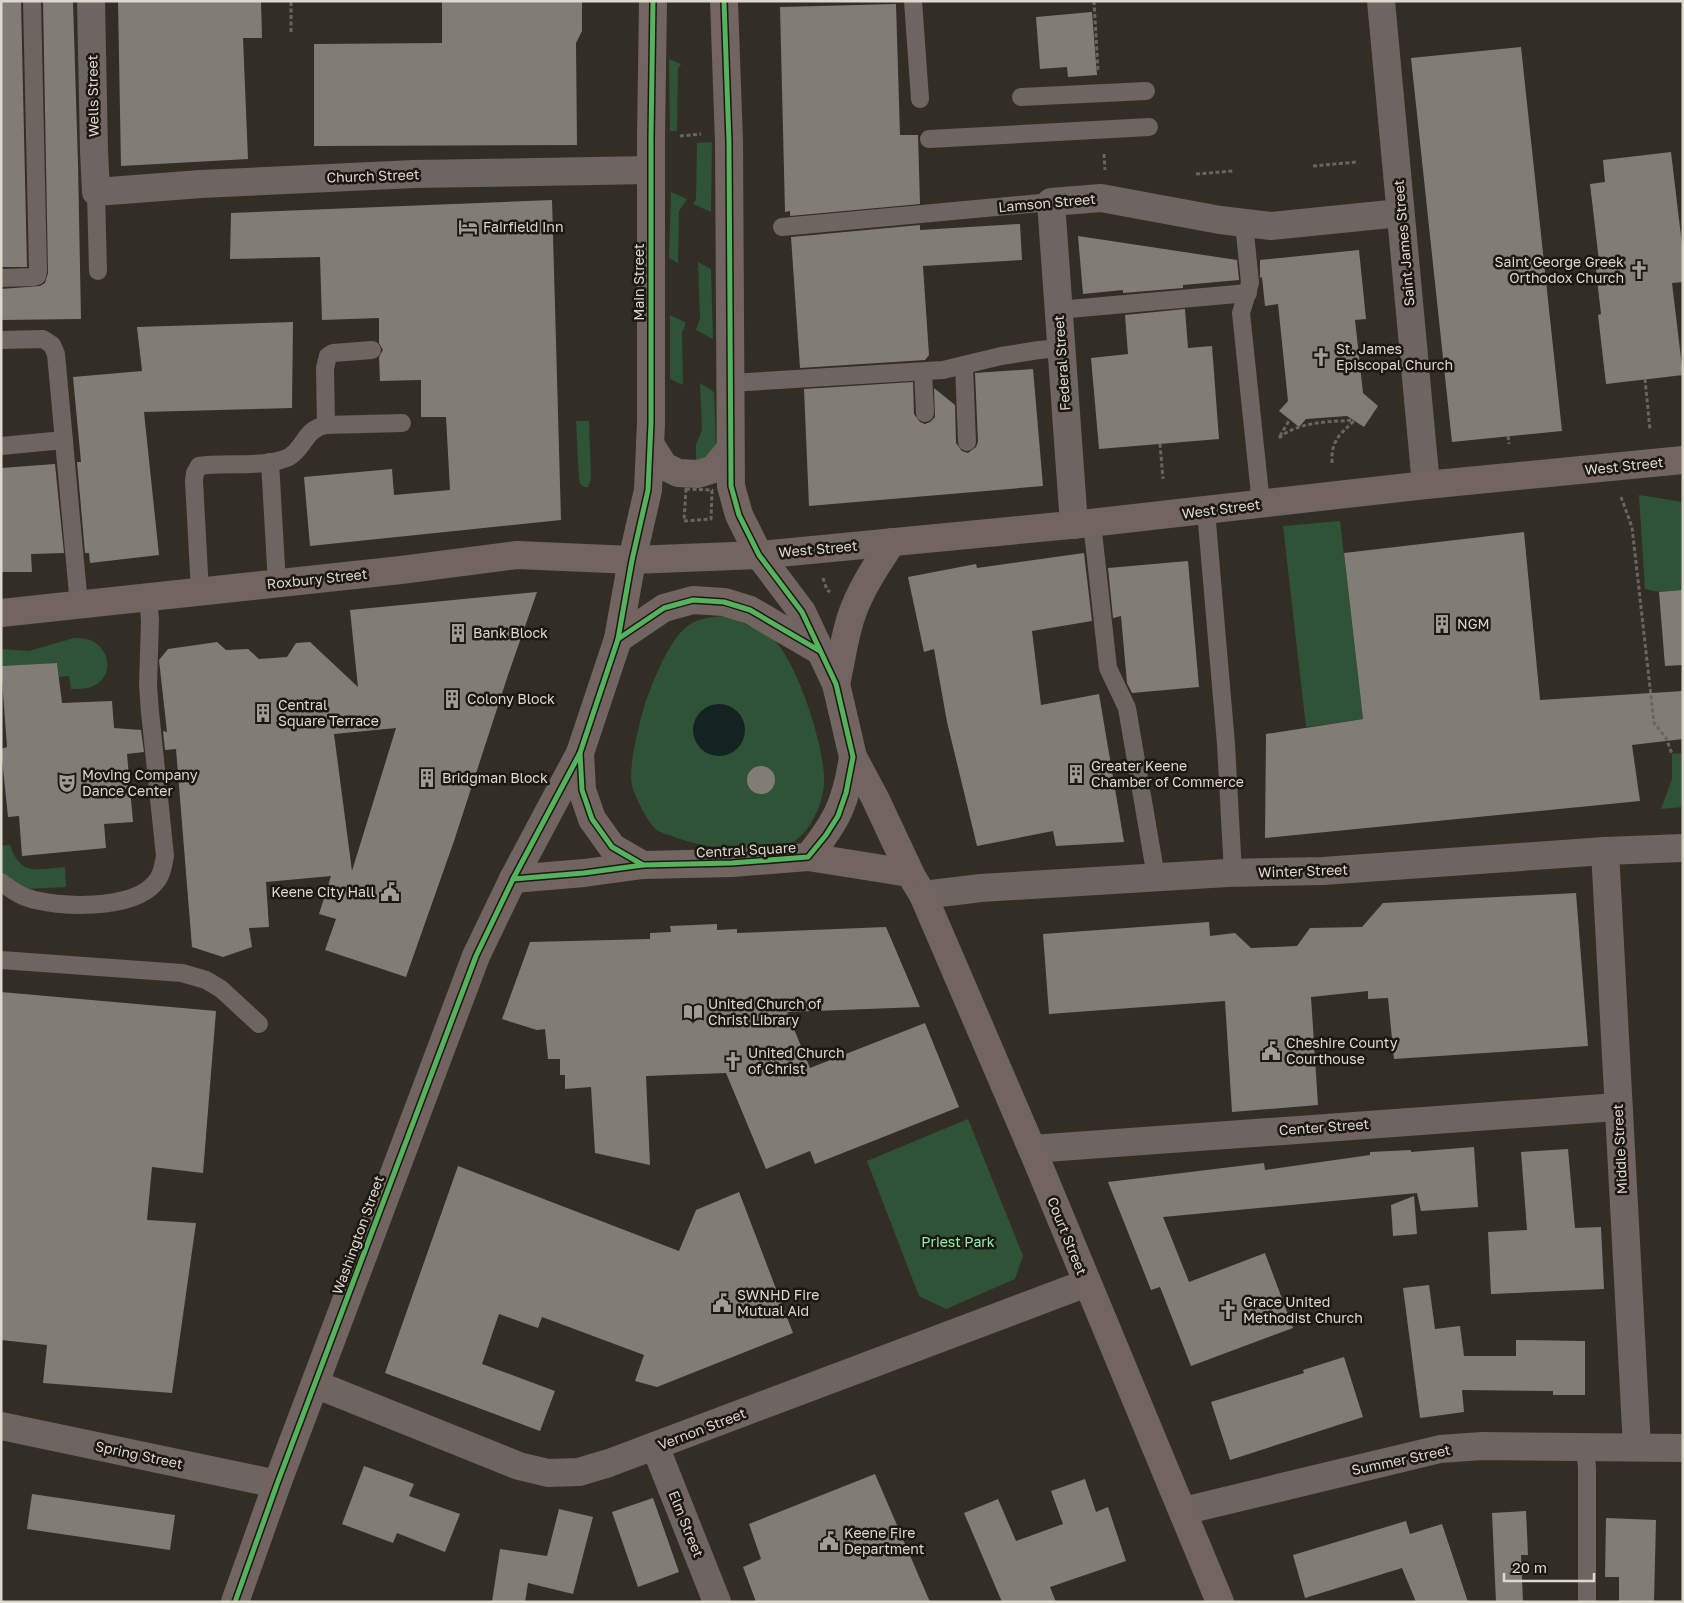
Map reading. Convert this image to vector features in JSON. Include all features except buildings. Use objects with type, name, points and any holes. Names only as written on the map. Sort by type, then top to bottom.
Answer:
[{"type":"main road","name":"Main Street","points":[[632,560],[648,490],[650,444],[653,1]]},
{"type":"main road","points":[[513,879],[580,753],[618,639],[632,560],[759,554],[739,515],[731,486],[729,133],[724,1]]},
{"type":"main road","points":[[650,444],[664,466],[678,473],[698,474],[714,469],[730,449]]},
{"type":"main road","name":"West Street","points":[[759,554],[1083,524],[1426,485],[1683,460]]},
{"type":"main road","name":"Central Square","points":[[836,684],[851,618],[857,602],[892,542]]},
{"type":"main road","name":"Central Square","points":[[759,554],[802,612],[836,684],[853,757],[916,884]]},
{"type":"main road","name":"Roxbury Street","points":[[1,613],[277,584],[517,555],[632,560]]},
{"type":"main road","points":[[618,639],[664,608],[692,600],[724,602],[750,610],[820,651]]},
{"type":"main road","points":[[580,753],[582,790],[592,819],[612,847],[643,865]]},
{"type":"main road","name":"Central Square","points":[[808,857],[826,835],[838,816],[846,794],[853,757]]},
{"type":"main road","name":"Central Square","points":[[513,879],[584,873],[643,865],[732,864],[808,857],[916,884]]},
{"type":"main road","name":"Washington Street","points":[[235,1602],[277,1484],[476,956],[513,879]]},
{"type":"main road","name":"Court Street","points":[[916,884],[1032,1149],[1220,1602]]},
{"type":"street","name":"Wells Street","points":[[91,1],[96,192]]},
{"type":"street","name":"Saint James Street","points":[[1381,1],[1426,485]]},
{"type":"street","name":"Church Street","points":[[96,192],[201,184],[414,174],[651,170]]},
{"type":"street","name":"Lamson Street","points":[[1050,202],[1101,198],[1271,226],[1400,213]]},
{"type":"street","name":"Federal Street","points":[[1050,202],[1061,348],[1083,524]]},
{"type":"street","name":"Winter Street","points":[[916,884],[981,888],[1233,873],[1324,871],[1604,851],[1683,848]]},
{"type":"street","name":"Middle Street","points":[[1604,851],[1609,911],[1617,1107],[1637,1447]]},
{"type":"street","name":"Center Street","points":[[1032,1149],[1617,1107]]},
{"type":"street","name":"Vernon Street","points":[[315,1384],[519,1466],[548,1473],[578,1472],[655,1446],[1087,1283]]},
{"type":"street","name":"Spring Street","points":[[1,1426],[277,1484]]},
{"type":"street","name":"Elm Street","points":[[655,1446],[717,1602]]},
{"type":"street","name":"Summer Street","points":[[1183,1511],[1440,1449],[1482,1446],[1683,1448]]},
{"type":"lane","points":[[1,278],[33,277],[37,276],[38,271],[32,1]]},
{"type":"lane","points":[[913,1],[920,99]]},
{"type":"lane","points":[[1021,97],[1146,91]]},
{"type":"lane","points":[[929,139],[1149,127]]},
{"type":"lane","points":[[96,192],[98,271]]},
{"type":"lane","name":"Lamson Street","points":[[782,227],[1050,202]]},
{"type":"lane","points":[[1244,223],[1250,272],[1248,293],[1242,313],[1261,504]]},
{"type":"lane","points":[[1058,310],[1248,293]]},
{"type":"lane","points":[[1,340],[43,339],[52,345],[56,354],[79,605]]},
{"type":"lane","points":[[730,383],[923,372],[1001,356],[1061,348]]},
{"type":"lane","points":[[326,424],[325,368],[328,356],[333,353],[372,350]]},
{"type":"lane","points":[[964,365],[967,442]]},
{"type":"lane","points":[[923,372],[925,412]]},
{"type":"lane","points":[[200,592],[195,473],[199,466],[270,462],[289,457],[297,451],[310,431],[317,426],[326,424],[402,423]]},
{"type":"lane","points":[[1,446],[64,440]]},
{"type":"lane","points":[[270,462],[277,584]]},
{"type":"lane","points":[[1206,511],[1226,744],[1233,873]]},
{"type":"lane","points":[[1083,524],[1108,668],[1127,708],[1156,878]]},
{"type":"lane","points":[[1,882],[26,898],[50,904],[90,905],[123,901],[134,897],[154,885],[162,873],[165,856],[149,703],[150,620],[148,598]]},
{"type":"lane","points":[[1,960],[182,974],[206,980],[221,989],[259,1024]]},
{"type":"lane","points":[[1585,1447],[1587,1468],[1587,1602]]},
{"type":"path","points":[[291,1],[291,32]]},
{"type":"path","points":[[1094,1],[1099,80]]},
{"type":"path","points":[[672,136],[702,134]]},
{"type":"path","points":[[1103,145],[1106,174]]},
{"type":"path","points":[[1314,166],[1357,162]]},
{"type":"path","points":[[1196,174],[1233,171]]},
{"type":"path","points":[[1645,379],[1650,430]]},
{"type":"path","points":[[1290,419],[1276,440],[1286,432],[1305,425],[1354,420],[1333,444],[1331,451],[1332,463]]},
{"type":"path","points":[[1508,436],[1509,444]]},
{"type":"path","points":[[1160,444],[1164,479]]},
{"type":"path","points":[[1621,497],[1632,527],[1654,722],[1666,738],[1672,754]]},
{"type":"path","points":[[684,521],[711,519]]},
{"type":"path","points":[[823,578],[827,590]]},
{"type":"green space","points":[[669,59],[681,64],[678,69],[677,131],[670,131]]},
{"type":"green space","points":[[712,142],[711,212],[693,204],[696,200],[697,143]]},
{"type":"green space","points":[[671,192],[687,199],[679,211],[678,263],[669,258]]},
{"type":"green space","points":[[698,262],[711,269],[713,339],[696,330],[700,319]]},
{"type":"green space","points":[[670,315],[685,322],[682,332],[683,385],[670,379]]},
{"type":"green space","points":[[700,383],[714,392],[716,444],[713,454],[696,463],[696,445],[702,430]]},
{"type":"green space","points":[[576,421],[589,421],[591,479],[588,487],[580,484],[579,479]]},
{"type":"green space","points":[[1639,495],[1683,502],[1683,590],[1659,592],[1645,589]]},
{"type":"green space","points":[[1340,521],[1363,719],[1306,727],[1283,526]]},
{"type":"green space","points":[[729,616],[771,638],[784,652],[801,688],[815,730],[823,769],[823,794],[810,825],[795,841],[784,846],[728,849],[686,841],[658,831],[642,810],[632,785],[631,768],[644,707],[665,655],[677,637],[693,622]]},
{"type":"green space","points":[[74,638],[84,638],[96,643],[105,654],[107,660],[106,673],[103,679],[91,687],[71,689],[69,676],[59,677],[57,663],[1,666],[1,649],[29,651]]},
{"type":"green space","points":[[1683,753],[1683,807],[1661,809],[1672,779],[1672,754]]},
{"type":"green space","points":[[10,845],[14,855],[25,867],[38,869],[65,867],[66,887],[22,888],[1,874],[1,846]]},
{"type":"green space","name":"Priest Park","points":[[968,1119],[1023,1256],[1015,1279],[946,1309],[919,1296],[867,1161]]},
{"type":"shaded area","points":[[714,704],[724,704],[733,708],[741,716],[745,730],[741,744],[733,752],[724,756],[714,756],[705,752],[697,744],[693,735],[693,725],[697,716],[705,708]]},
{"type":"cycle path","points":[[235,1602],[277,1484],[476,956],[513,879],[580,753],[618,639],[632,560],[648,490],[651,423],[653,1]]},
{"type":"cycle path","points":[[513,879],[584,873],[643,865],[732,863],[808,857],[826,835],[838,816],[846,793],[853,757],[836,684],[802,612],[759,555],[739,515],[731,486],[729,142],[724,1]]},
{"type":"cycle path","points":[[618,639],[664,608],[693,600],[724,602],[750,610],[820,651]]},
{"type":"cycle path","points":[[580,753],[582,790],[592,819],[612,847],[643,865]]},
{"type":"place","name":"Fairfield Inn","points":[[468,227]]},
{"type":"place","name":"Saint George Greek Orthodox Church","points":[[1639,270]]},
{"type":"place","name":"St. James Episcopal Church","points":[[1321,357]]},
{"type":"place","name":"NGM","points":[[1442,624]]},
{"type":"place","name":"Bank Block","points":[[458,633]]},
{"type":"place","name":"Colony Block","points":[[452,699]]},
{"type":"place","name":"Central Square Terrace","points":[[263,713]]},
{"type":"place","name":"Greater Keene Chamber of Commerce","points":[[1076,774]]},
{"type":"place","name":"Bridgman Block","points":[[427,778]]},
{"type":"place","name":"Moving Company Dance Center","points":[[67,783]]},
{"type":"place","name":"Keene City Hall","points":[[390,892]]},
{"type":"place","name":"United Church of Christ Library","points":[[693,1012]]},
{"type":"place","name":"Cheshire County Courthouse","points":[[1271,1051]]},
{"type":"place","name":"United Church of Christ","points":[[733,1061]]},
{"type":"place","name":"SWNHD Fire Mutual Aid","points":[[722,1303]]},
{"type":"place","name":"Grace United Methodist Church","points":[[1228,1310]]},
{"type":"place","name":"Keene Fire Department","points":[[829,1541]]}]
